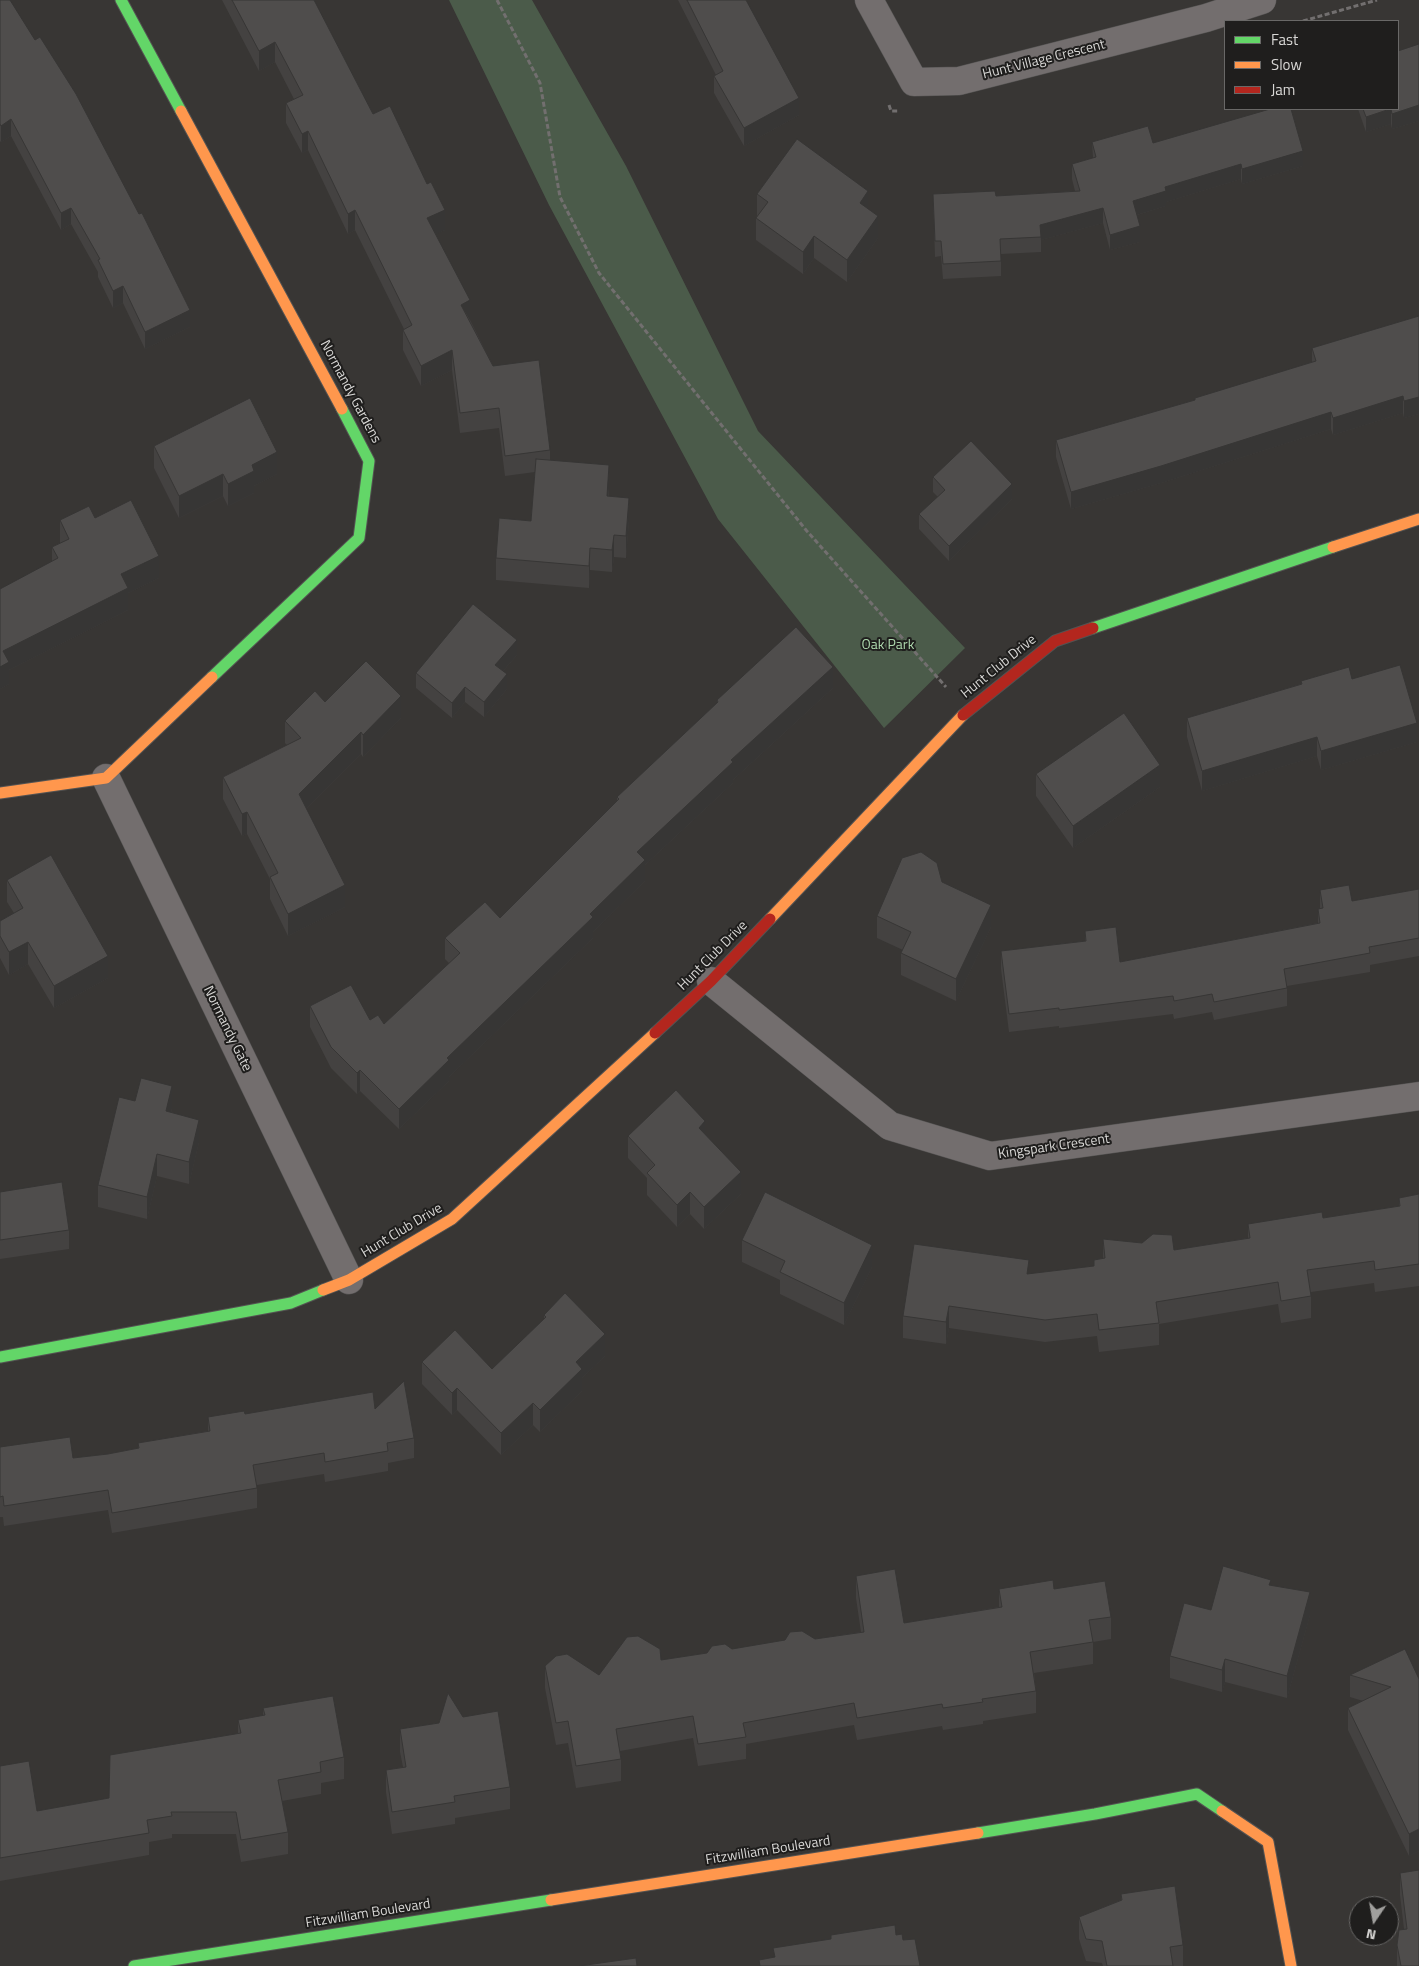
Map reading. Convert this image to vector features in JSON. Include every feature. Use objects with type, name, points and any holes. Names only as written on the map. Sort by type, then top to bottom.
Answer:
[{"type":"street","name":"Normandy Gardens","points":[[106,778],[359,538],[369,461],[310,348],[120,0]]},
{"type":"street","name":"Hunt Village Crescent","points":[[870,0],[914,82],[959,81],[1206,18],[1262,0]]},
{"type":"street","name":"Hunt Club Drive","points":[[0,1357],[291,1303],[349,1280],[452,1219],[711,982],[967,711],[1055,641],[1142,610],[1419,519]]},
{"type":"street","points":[[0,794],[106,778]]},
{"type":"street","name":"Normandy Gate","points":[[106,778],[349,1280]]},
{"type":"street","name":"Kingspark Crescent","points":[[711,982],[890,1126],[990,1156],[1419,1096]]},
{"type":"street","name":"Fitzwilliam Boulevard","points":[[134,1966],[1095,1814],[1197,1794],[1268,1842],[1291,1966]]},
{"type":"path","points":[[497,0],[540,83],[560,197],[599,273],[806,530],[967,711]]},
{"type":"path","points":[[1307,20],[1377,0]]},
{"type":"green space","name":"Oak Park","points":[[449,0],[532,0],[626,166],[758,431],[965,648],[884,728],[718,519],[549,205]]},
{"type":"building","points":[[0,0],[10,0],[35,40],[40,37],[76,94],[139,214],[142,213],[190,310],[145,332],[123,286],[113,291],[98,260],[100,259],[71,208],[61,213],[11,119],[1,126]]},
{"type":"building","points":[[232,0],[314,0],[373,114],[390,106],[427,184],[431,182],[445,210],[427,218],[470,300],[461,305],[493,366],[539,360],[550,450],[505,456],[499,408],[460,413],[452,350],[421,366],[403,330],[412,325],[355,210],[348,214],[308,131],[302,134],[286,103],[303,95],[275,42],[259,51]]},
{"type":"building","points":[[687,0],[746,0],[799,98],[744,128],[714,76],[723,71]]},
{"type":"building","points":[[1419,44],[1419,105],[1392,114],[1391,110],[1399,110],[1399,51]]},
{"type":"building","points":[[1267,110],[1291,110],[1303,151],[1242,169],[1241,164],[1165,187],[1166,191],[1133,201],[1140,226],[1110,235],[1103,208],[1040,225],[1041,237],[1000,239],[1001,261],[943,264],[941,241],[935,241],[933,194],[995,191],[996,196],[1080,191],[1072,164],[1096,157],[1092,142],[1148,126],[1153,143]]},
{"type":"building","points":[[1363,110],[1387,110],[1366,117]]},
{"type":"building","points":[[797,139],[868,191],[860,203],[878,216],[847,260],[814,236],[803,252],[756,218],[768,202],[757,194]]},
{"type":"building","points":[[1419,316],[1419,397],[1404,401],[1403,396],[1333,418],[1331,412],[1161,466],[1071,492],[1056,440],[1195,400],[1195,398],[1316,361],[1312,348]]},
{"type":"building","points":[[250,398],[277,452],[252,465],[254,471],[228,484],[223,474],[179,496],[154,446]]},
{"type":"building","points":[[971,441],[1012,484],[949,546],[919,514],[945,490],[933,477]]},
{"type":"building","points":[[536,459],[609,465],[607,496],[629,498],[626,536],[614,535],[612,550],[590,548],[589,566],[496,558],[499,518],[531,521]]},
{"type":"building","points":[[131,500],[159,556],[121,574],[128,588],[3,651],[9,662],[0,667],[0,589],[58,558],[52,547],[69,539],[60,520],[89,506],[95,518]]},
{"type":"building","points":[[473,604],[517,640],[495,665],[507,674],[484,702],[465,687],[452,703],[416,673]]},
{"type":"building","points":[[796,627],[833,667],[731,760],[733,762],[637,852],[645,860],[590,914],[593,917],[447,1058],[449,1060],[399,1109],[360,1070],[357,1073],[331,1047],[310,1006],[351,985],[370,1020],[378,1015],[384,1024],[460,953],[445,938],[485,902],[500,918],[619,799],[617,797]]},
{"type":"building","points":[[366,661],[401,696],[363,735],[361,732],[299,794],[345,885],[288,914],[270,877],[278,873],[247,812],[242,814],[223,777],[301,738],[285,721],[315,691],[325,702]]},
{"type":"building","points":[[1400,665],[1417,723],[1321,751],[1317,737],[1202,771],[1187,718],[1302,684],[1301,681],[1349,667],[1352,679]]},
{"type":"building","points":[[1124,713],[1160,765],[1073,826],[1036,774]]},
{"type":"building","points":[[921,852],[937,863],[942,882],[991,905],[956,979],[901,953],[911,932],[877,916],[902,858]]},
{"type":"building","points":[[51,855],[108,956],[54,986],[28,942],[9,952],[0,936],[0,921],[23,908],[7,880]]},
{"type":"building","points":[[1349,885],[1352,901],[1419,889],[1419,938],[1369,947],[1370,953],[1284,969],[1287,988],[1214,1002],[1212,994],[1174,1001],[1173,996],[1009,1014],[1001,951],[1086,941],[1085,931],[1116,927],[1120,962],[1320,923],[1318,909],[1323,908],[1320,890]]},
{"type":"building","points":[[141,1078],[172,1086],[166,1111],[199,1120],[189,1162],[157,1154],[147,1197],[98,1185],[119,1097],[135,1101]]},
{"type":"building","points":[[676,1090],[705,1121],[699,1128],[741,1172],[704,1207],[690,1192],[677,1205],[647,1173],[655,1165],[628,1136]]},
{"type":"building","points":[[62,1182],[69,1230],[0,1240],[0,1192]]},
{"type":"building","points":[[765,1192],[872,1245],[844,1303],[780,1272],[785,1261],[742,1240]]},
{"type":"building","points":[[1419,1194],[1419,1264],[1375,1270],[1374,1261],[1307,1270],[1311,1296],[1281,1301],[1278,1282],[1156,1302],[1159,1323],[1099,1330],[1097,1314],[1045,1320],[949,1306],[946,1322],[903,1316],[914,1244],[1029,1260],[1027,1274],[1094,1266],[1094,1260],[1105,1258],[1103,1239],[1142,1243],[1153,1234],[1172,1235],[1174,1250],[1250,1238],[1248,1224],[1322,1212],[1323,1218],[1400,1206],[1399,1198]]},
{"type":"building","points":[[565,1293],[605,1334],[576,1362],[582,1369],[540,1410],[533,1403],[501,1433],[457,1388],[452,1393],[422,1362],[455,1330],[492,1369],[546,1317],[544,1315]]},
{"type":"building","points":[[404,1381],[414,1438],[387,1443],[388,1451],[325,1462],[324,1453],[253,1465],[257,1488],[112,1513],[108,1490],[4,1506],[3,1496],[0,1497],[0,1447],[70,1437],[73,1458],[108,1454],[139,1448],[138,1443],[210,1431],[208,1417],[244,1411],[245,1414],[373,1392],[375,1409]]},
{"type":"building","points":[[1223,1566],[1271,1580],[1269,1585],[1310,1592],[1287,1676],[1225,1659],[1222,1670],[1170,1656],[1184,1603],[1211,1610]]},
{"type":"building","points":[[895,1569],[904,1623],[1002,1607],[999,1589],[1053,1580],[1054,1589],[1105,1581],[1111,1617],[1089,1620],[1093,1642],[1030,1652],[1036,1691],[982,1699],[983,1702],[943,1708],[942,1704],[857,1718],[854,1703],[743,1723],[746,1737],[698,1744],[693,1716],[616,1729],[621,1759],[576,1766],[568,1721],[556,1723],[545,1666],[556,1656],[567,1654],[599,1675],[627,1637],[638,1636],[660,1649],[661,1660],[707,1653],[712,1646],[725,1644],[732,1649],[785,1640],[790,1632],[802,1631],[815,1639],[864,1632],[856,1576]]},
{"type":"building","points":[[1405,1649],[1419,1679],[1419,1829],[1409,1834],[1348,1708],[1391,1687],[1350,1675]]},
{"type":"building","points":[[448,1693],[463,1717],[498,1711],[510,1787],[454,1796],[455,1802],[392,1812],[386,1770],[406,1767],[400,1729],[439,1723]]},
{"type":"building","points":[[333,1696],[344,1757],[320,1762],[321,1772],[278,1780],[288,1832],[241,1840],[236,1812],[171,1812],[172,1816],[147,1820],[149,1833],[0,1858],[0,1766],[29,1761],[37,1811],[109,1798],[110,1755],[241,1733],[238,1720],[265,1715],[263,1708]]},
{"type":"building","points":[[1419,1870],[1419,1966],[1401,1966],[1397,1946],[1399,1946],[1399,1930],[1407,1929],[1400,1873]]},
{"type":"building","points":[[1175,1886],[1183,1945],[1170,1947],[1173,1966],[1107,1966],[1102,1941],[1086,1939],[1079,1917],[1122,1900],[1121,1894]]},
{"type":"building","points":[[895,1925],[896,1935],[902,1934],[903,1940],[915,1939],[920,1966],[760,1966],[759,1960],[775,1957],[773,1948],[831,1939],[831,1935]]},
{"type":"building","points":[[636,1958],[637,1966],[579,1966]]},
{"type":"traffic: fast","points":[[121,0],[181,111]]},
{"type":"traffic: fast","points":[[212,677],[359,538],[369,461],[342,409]]},
{"type":"traffic: fast","points":[[1093,628],[1333,547]]},
{"type":"traffic: fast","points":[[0,1357],[291,1303],[323,1290]]},
{"type":"traffic: fast","points":[[978,1833],[1095,1814],[1197,1794],[1222,1811]]},
{"type":"traffic: fast","points":[[134,1966],[551,1900]]},
{"type":"traffic: slow","points":[[181,111],[342,409]]},
{"type":"traffic: slow","points":[[1333,547],[1419,519]]},
{"type":"traffic: slow","points":[[0,793],[106,778],[212,677]]},
{"type":"traffic: slow","points":[[770,919],[963,715]]},
{"type":"traffic: slow","points":[[323,1290],[349,1280],[452,1219],[655,1033]]},
{"type":"traffic: slow","points":[[1222,1811],[1268,1842],[1291,1966]]},
{"type":"traffic: slow","points":[[551,1900],[978,1833]]},
{"type":"traffic: jam","points":[[963,715],[1055,641],[1093,628]]},
{"type":"traffic: jam","points":[[655,1033],[711,981],[770,919]]}]
